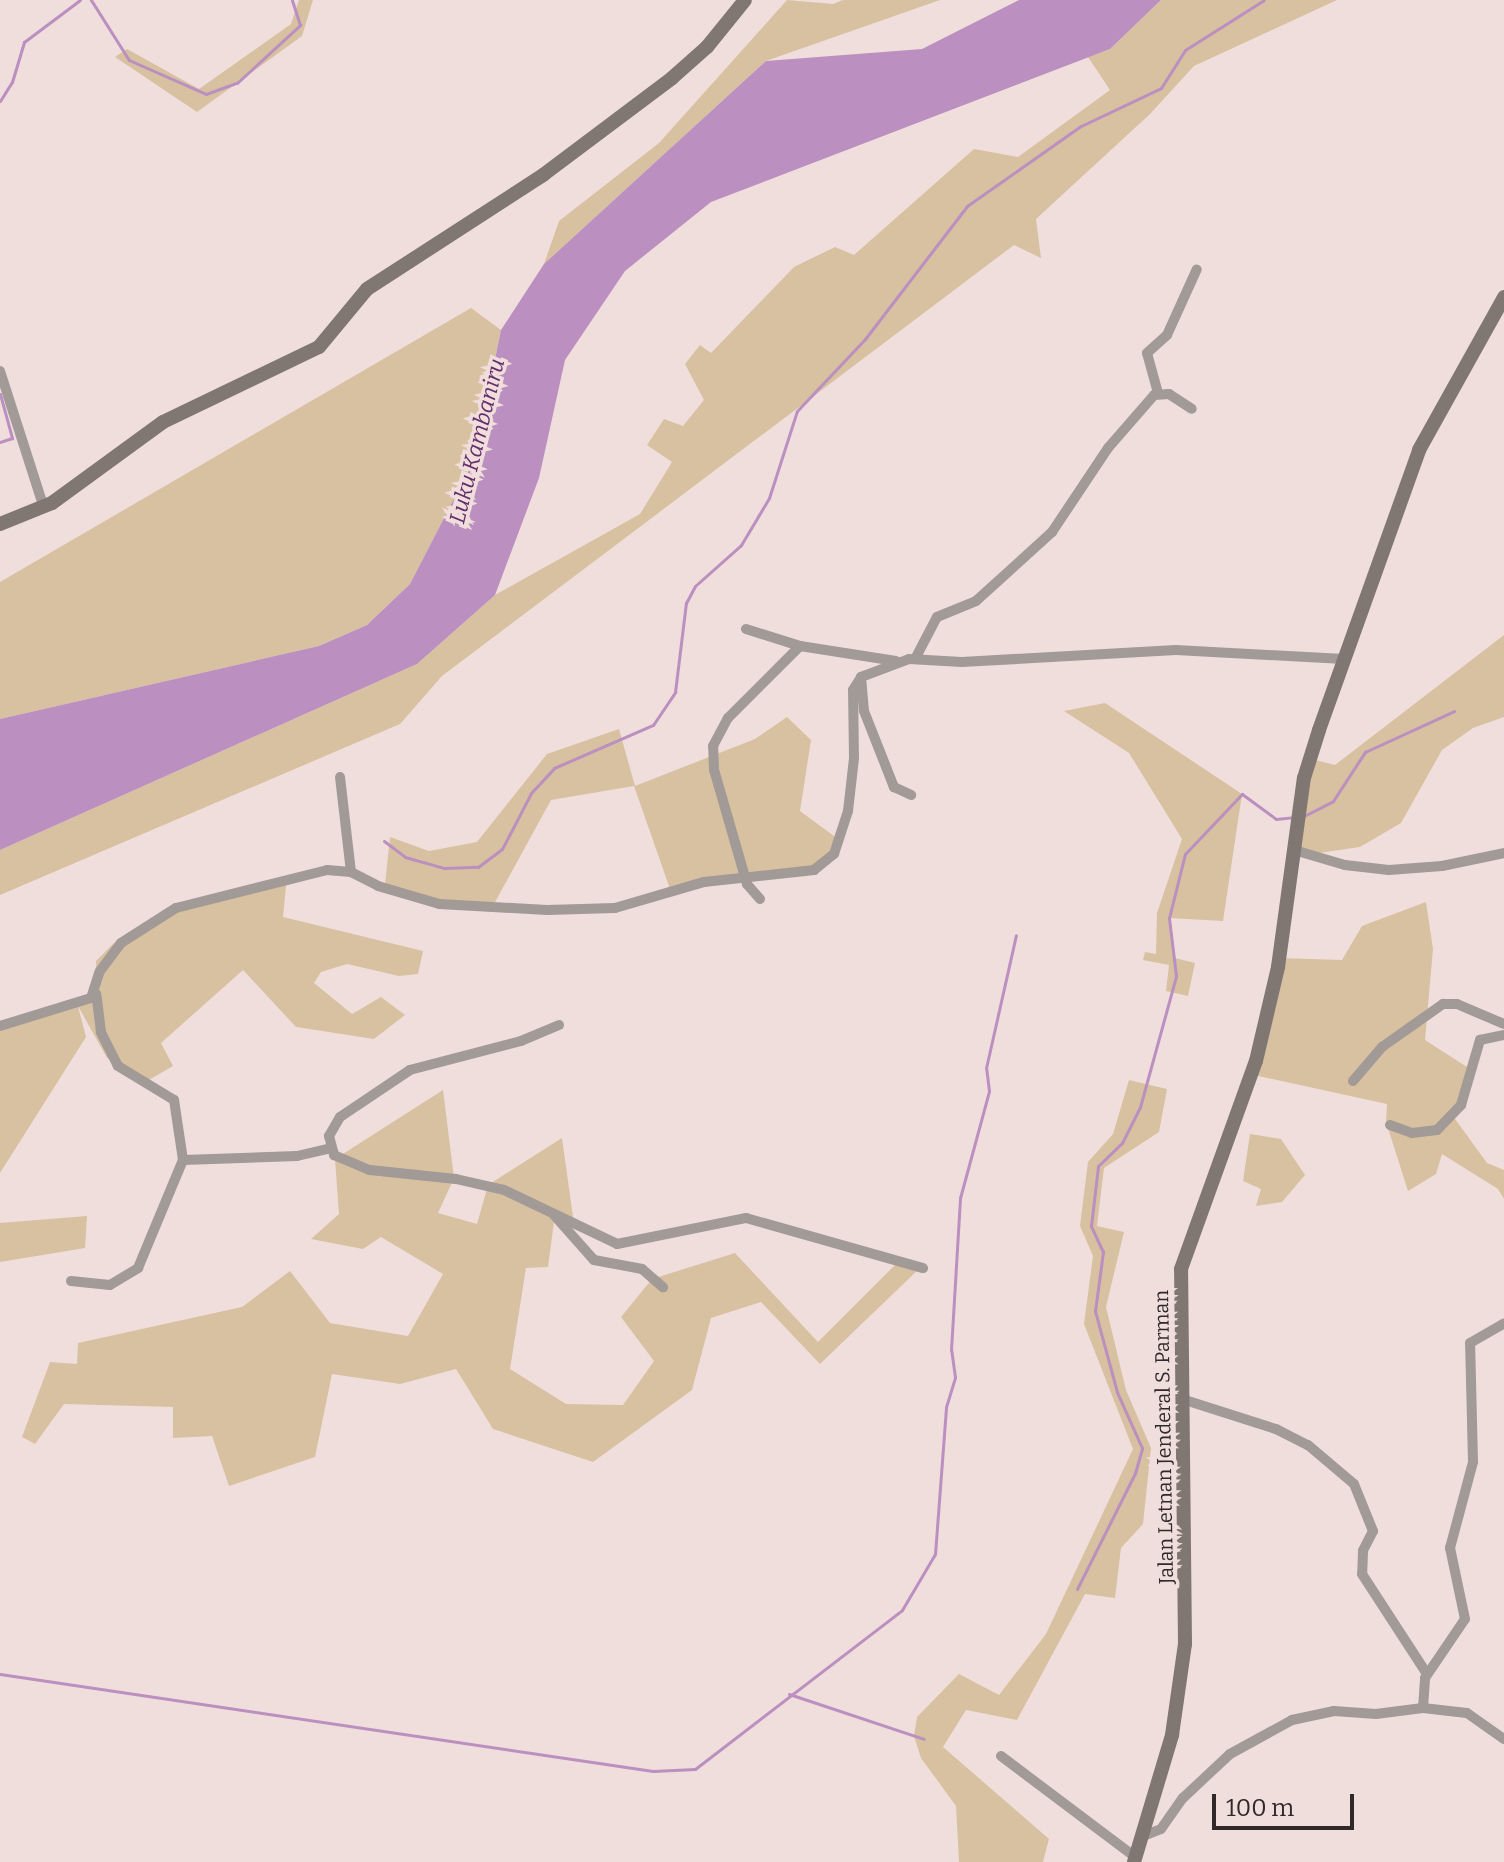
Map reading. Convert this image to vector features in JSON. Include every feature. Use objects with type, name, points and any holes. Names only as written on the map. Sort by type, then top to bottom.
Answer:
[{"type":"street","points":[[0,524],[44,508],[163,422],[319,347],[367,289],[543,175],[672,78],[707,47],[745,0]]},
{"type":"street","points":[[1192,409],[1158,393],[1147,353],[1167,335],[1197,269]]},
{"type":"street","name":"Jalan Letnan Jenderal S. Parman","points":[[1135,1860],[1181,1683],[1188,1582],[1181,1269],[1256,1061],[1278,967],[1301,799],[1344,659],[1432,420],[1504,297]]},
{"type":"street","points":[[0,371],[44,508]]},
{"type":"street","points":[[915,659],[937,617],[976,601],[1052,532],[1114,440],[1158,393]]},
{"type":"street","points":[[746,629],[800,646],[900,662]]},
{"type":"street","points":[[760,899],[745,876],[714,770],[713,746],[728,718],[800,646]]},
{"type":"street","points":[[71,1281],[110,1285],[138,1268],[183,1160],[174,1100],[118,1066],[101,1032],[96,994],[100,971],[121,943],[176,908],[327,870],[351,872],[378,886],[439,904],[547,910],[615,908],[704,882],[814,870],[834,854],[852,788],[850,702],[861,677],[915,659],[962,662],[1176,650],[1344,659]]},
{"type":"street","points":[[861,677],[864,711],[894,787],[911,795]]},
{"type":"street","points":[[340,777],[351,872]]},
{"type":"street","points":[[1294,850],[1345,865],[1389,870],[1442,866],[1504,853]]},
{"type":"street","points":[[0,1026],[96,994]]},
{"type":"street","points":[[1353,1081],[1382,1047],[1443,1004],[1457,1004],[1504,1024]]},
{"type":"street","points":[[559,1025],[521,1041],[410,1070],[347,1110],[329,1136],[334,1155],[370,1170],[483,1184],[617,1244],[746,1218],[923,1268]]},
{"type":"street","points":[[1390,1125],[1412,1133],[1437,1130],[1461,1105],[1480,1040],[1504,1035]]},
{"type":"street","points":[[183,1160],[297,1156],[331,1148]]},
{"type":"street","points":[[553,1213],[594,1260],[642,1269],[663,1287]]},
{"type":"street","points":[[1423,1708],[1427,1674],[1465,1619],[1450,1548],[1473,1462],[1470,1343],[1504,1323]]},
{"type":"street","points":[[1185,1400],[1308,1445],[1354,1484],[1373,1531],[1363,1551],[1362,1574],[1427,1674]]},
{"type":"street","points":[[1143,1836],[1161,1829],[1183,1798],[1230,1754],[1292,1720],[1334,1711],[1376,1714],[1423,1708],[1467,1713],[1504,1739]]},
{"type":"street","points":[[1001,1756],[1135,1860]]},
{"type":"shaded area","points":[[299,0],[313,0],[302,36],[197,112],[115,57],[127,49],[199,89],[291,24]]},
{"type":"shaded area","points":[[787,0],[833,4],[843,0],[940,0],[766,61],[544,264],[559,221],[659,143]]},
{"type":"shaded area","points":[[1019,0],[1161,0],[1110,49],[711,202],[625,271],[565,360],[539,478],[495,595],[417,664],[0,850],[0,719],[319,646],[367,625],[410,584],[475,458],[501,330],[544,264],[766,61],[922,49]]},
{"type":"shaded area","points":[[1161,0],[1337,0],[1194,66],[1149,115],[1036,219],[1041,258],[1014,245],[442,676],[400,724],[0,895],[0,850],[417,664],[495,595],[640,514],[672,462],[647,445],[664,419],[683,426],[704,400],[685,364],[700,345],[711,353],[794,267],[835,247],[854,255],[974,149],[1018,157],[1110,90],[1088,57],[1110,49]]},
{"type":"shaded area","points":[[471,308],[501,330],[475,458],[410,584],[367,625],[319,646],[0,719],[0,582]]},
{"type":"shaded area","points":[[1504,635],[1504,717],[1473,728],[1442,750],[1401,823],[1360,847],[1312,854],[1293,849],[1307,758],[1335,765]]},
{"type":"shaded area","points":[[1105,703],[1242,794],[1223,921],[1169,918],[1175,958],[1195,963],[1188,996],[1166,991],[1169,965],[1143,960],[1145,952],[1156,954],[1157,913],[1182,839],[1129,753],[1064,711]]},
{"type":"shaded area","points":[[787,717],[811,740],[800,811],[838,839],[834,851],[811,868],[670,889],[634,786],[551,800],[494,904],[440,901],[385,885],[390,837],[429,851],[477,842],[547,754],[619,729],[635,786],[755,739]]},
{"type":"shaded area","points":[[287,877],[283,917],[423,951],[418,974],[399,976],[347,964],[321,972],[314,983],[352,1014],[381,997],[405,1015],[374,1039],[296,1027],[243,970],[161,1043],[173,1066],[147,1081],[107,1058],[78,1006],[86,1037],[0,1173],[0,1024],[90,996],[97,980],[96,961],[115,942],[179,904]]},
{"type":"shaded area","points":[[1426,902],[1433,949],[1425,1040],[1467,1067],[1462,1096],[1450,1112],[1487,1163],[1504,1170],[1504,1199],[1498,1189],[1442,1154],[1436,1174],[1408,1191],[1386,1122],[1387,1104],[1249,1074],[1278,958],[1342,960],[1362,926]]},
{"type":"shaded area","points":[[1129,1080],[1167,1089],[1159,1132],[1104,1168],[1097,1226],[1124,1232],[1106,1307],[1126,1390],[1151,1448],[1143,1524],[1121,1548],[1115,1598],[1085,1594],[1017,1720],[966,1710],[943,1747],[1049,1839],[1043,1862],[959,1862],[956,1806],[921,1758],[914,1736],[917,1717],[959,1674],[999,1695],[1046,1634],[1133,1449],[1084,1324],[1093,1256],[1080,1226],[1088,1162],[1113,1134]]},
{"type":"shaded area","points":[[443,1090],[454,1178],[438,1213],[477,1224],[488,1185],[562,1138],[574,1224],[555,1214],[548,1267],[526,1268],[510,1369],[566,1404],[623,1405],[654,1361],[621,1317],[652,1279],[735,1253],[818,1342],[900,1260],[922,1266],[820,1364],[761,1302],[711,1318],[692,1390],[593,1462],[493,1429],[456,1369],[400,1384],[332,1374],[315,1457],[229,1486],[212,1436],[173,1438],[173,1407],[64,1404],[35,1444],[22,1437],[50,1362],[77,1364],[78,1343],[242,1307],[290,1271],[330,1323],[408,1336],[443,1274],[381,1237],[363,1249],[311,1239],[339,1214],[335,1159]]},
{"type":"shaded area","points":[[1250,1134],[1281,1139],[1305,1175],[1282,1202],[1256,1206],[1261,1189],[1243,1181]]},
{"type":"shaded area","points":[[87,1216],[85,1248],[0,1262],[0,1223]]},
{"type":"waterway","points":[[0,101],[12,82],[24,42],[80,0]]},
{"type":"waterway","points":[[91,0],[129,60],[206,94],[237,83],[300,25],[292,0]]},
{"type":"waterway","points":[[384,841],[405,857],[444,868],[478,867],[502,849],[531,793],[554,768],[653,725],[675,692],[686,603],[695,586],[741,545],[769,498],[797,411],[865,339],[967,206],[1081,126],[1161,88],[1185,50],[1264,0]]},
{"type":"waterway","points":[[0,394],[12,438],[0,442]]},
{"type":"waterway","points":[[1302,817],[1333,801],[1365,752],[1454,711]]},
{"type":"waterway","points":[[1077,1589],[1135,1473],[1142,1448],[1117,1392],[1095,1311],[1103,1252],[1091,1226],[1098,1166],[1122,1143],[1140,1107],[1176,976],[1169,918],[1185,854],[1242,794],[1276,819],[1294,817]]},
{"type":"waterway","points":[[0,1674],[653,1771],[695,1769],[902,1610],[935,1554],[946,1407],[955,1377],[951,1350],[960,1198],[989,1091],[986,1068],[1016,935]]},
{"type":"waterway","points":[[789,1694],[924,1739]]},
{"type":"water label","name":"Luku Kambaniru","points":[[477,441]]}]
